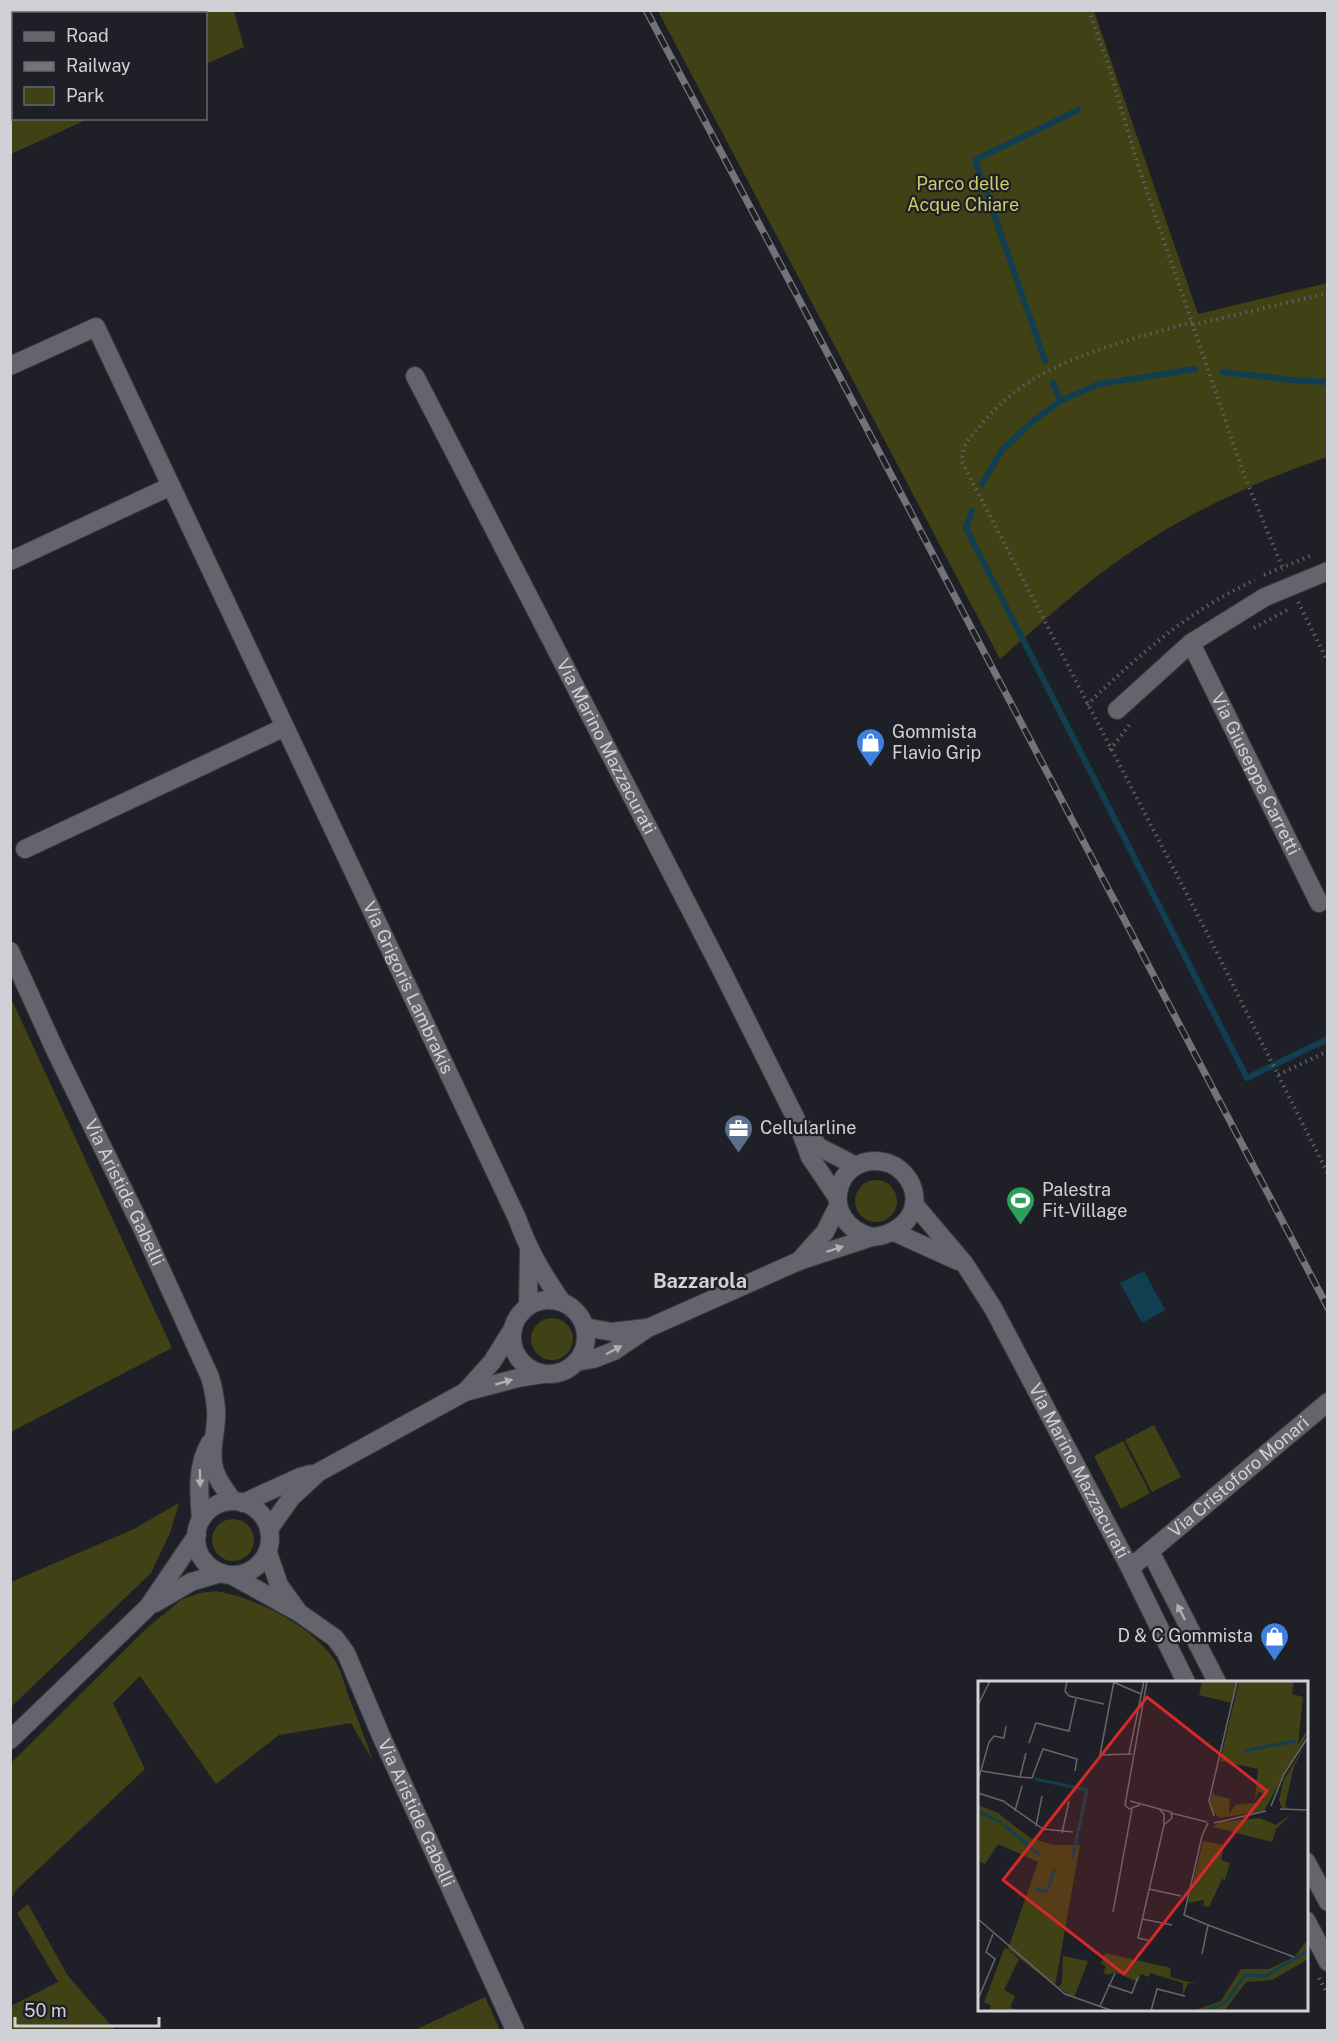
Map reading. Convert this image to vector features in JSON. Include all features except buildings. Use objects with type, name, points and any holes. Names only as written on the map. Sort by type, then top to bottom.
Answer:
[{"type":"street","name":"Via Grigoris Lambrakis","points":[[10,366],[96,327],[517,1218],[529,1250],[562,1302]]},
{"type":"street","name":"Via Marino Mazzacurati","points":[[415,376],[796,1119],[810,1157],[838,1202],[842,1218],[860,1234],[872,1237]]},
{"type":"street","points":[[10,561],[171,486]]},
{"type":"street","points":[[1117,710],[1191,643],[1266,597],[1328,570]]},
{"type":"street","name":"Via Giuseppe Carretti","points":[[1191,643],[1319,903]]},
{"type":"street","points":[[24,849],[285,727]]},
{"type":"street","name":"Via Aristide Gabelli","points":[[10,951],[56,1052],[143,1230],[210,1377],[215,1396],[216,1421],[212,1439],[213,1463],[216,1473],[238,1502]]},
{"type":"street","name":"Via Marino Mazzacurati","points":[[796,1119],[819,1147],[856,1166],[877,1160],[888,1162],[898,1167],[911,1184],[914,1204],[964,1263],[993,1308],[1130,1568],[1185,1681]]},
{"type":"street","points":[[799,1261],[825,1232],[838,1202],[840,1185],[856,1166]]},
{"type":"street","points":[[576,1362],[593,1359],[614,1351],[648,1328],[799,1261],[894,1232],[903,1225],[914,1204]]},
{"type":"street","points":[[894,1232],[964,1263]]},
{"type":"street","name":"Via Grigoris Lambrakis","points":[[528,1306],[529,1250]]},
{"type":"street","points":[[10,1740],[148,1607],[209,1510],[220,1504],[238,1502],[300,1477],[319,1472],[465,1392],[518,1378],[561,1372],[576,1362],[583,1352],[586,1340],[585,1327],[580,1316],[562,1302],[539,1301],[528,1306],[515,1320],[512,1330],[492,1362],[465,1392]]},
{"type":"street","points":[[585,1327],[612,1332],[648,1328]]},
{"type":"street","points":[[512,1330],[515,1353],[522,1363],[531,1370],[543,1374]]},
{"type":"street","name":"Via Cristoforo Monari","points":[[1130,1568],[1328,1402]]},
{"type":"street","name":"Via Aristide Gabelli","points":[[199,1527],[200,1469],[203,1454],[212,1439]]},
{"type":"street","points":[[269,1529],[291,1498],[319,1472]]},
{"type":"street","points":[[148,1607],[191,1582],[226,1574],[243,1574],[253,1570],[262,1562],[268,1553],[269,1529],[260,1512],[238,1502]]},
{"type":"street","points":[[199,1527],[197,1547],[202,1558],[210,1568],[226,1574]]},
{"type":"street","points":[[1150,1551],[1216,1681]]},
{"type":"street","name":"Via Aristide Gabelli","points":[[268,1553],[279,1585],[298,1612]]},
{"type":"street","name":"Via Aristide Gabelli","points":[[226,1574],[298,1612],[335,1638],[346,1653],[382,1738],[515,2031]]},
{"type":"street","points":[[1308,1865],[1328,1902]]},
{"type":"street","points":[[1308,1924],[1328,1962]]},
{"type":"path","points":[[1089,10],[1137,162],[1244,475],[1290,586],[1328,662]]},
{"type":"path","points":[[1328,293],[1193,323],[1083,354],[1031,381],[993,410],[963,447],[962,462],[1328,1174]]},
{"type":"path","points":[[1277,1073],[1328,1051]]},
{"type":"green space","points":[[10,11],[234,11],[244,47],[207,64],[207,12],[12,12],[12,120],[86,120],[11,154]]},
{"type":"green space","name":"Parco delle Acque Chiare","points":[[658,11],[1094,11],[1198,314],[1327,283],[1327,457],[1243,490],[1189,517],[1137,548],[1069,598],[1000,659]]},
{"type":"green space","points":[[10,996],[172,1348],[11,1432],[10,1432]]},
{"type":"green space","points":[[876,1180],[884,1181],[891,1186],[896,1193],[896,1209],[891,1216],[884,1221],[876,1222],[868,1221],[861,1216],[856,1209],[855,1201],[856,1193],[861,1186],[868,1181]]},
{"type":"green space","points":[[552,1318],[560,1319],[567,1324],[572,1331],[572,1347],[567,1354],[560,1359],[552,1360],[544,1359],[537,1354],[532,1347],[531,1339],[532,1331],[537,1324],[544,1319]]},
{"type":"green space","points":[[1154,1425],[1181,1477],[1152,1492],[1125,1440]]},
{"type":"green space","points":[[1123,1441],[1150,1493],[1121,1509],[1094,1456]]},
{"type":"green space","points":[[179,1503],[170,1533],[151,1573],[11,1707],[11,1582],[134,1529]]},
{"type":"green space","points":[[233,1519],[241,1520],[248,1525],[253,1532],[253,1548],[248,1555],[241,1560],[233,1561],[225,1560],[218,1555],[213,1548],[212,1540],[213,1532],[218,1525],[225,1520]]},
{"type":"green space","points":[[216,1591],[266,1607],[299,1626],[326,1649],[339,1669],[373,1761],[351,1723],[279,1735],[216,1784],[140,1676],[113,1703],[145,1769],[16,1890],[11,1899],[11,1763],[147,1628],[181,1600],[199,1593]]},
{"type":"green space","points":[[28,1904],[68,1976],[115,2030],[11,2030],[11,2006],[58,1982],[17,1913]]},
{"type":"green space","points":[[485,1997],[500,2030],[415,2030]]},
{"type":"water","points":[[1144,1271],[1165,1310],[1142,1323],[1120,1283]]},
{"type":"waterway","points":[[1045,361],[975,160],[1078,110]]},
{"type":"waterway","points":[[1060,401],[1099,384],[1195,369]]},
{"type":"waterway","points":[[1222,372],[1328,382]]},
{"type":"waterway","points":[[982,484],[1002,450],[1033,421],[1060,401],[1053,383]]},
{"type":"waterway","points":[[972,511],[966,528],[1247,1078],[1328,1039]]},
{"type":"railway","points":[[646,10],[1328,1308]]},
{"type":"place","name":"Gommista Flavio Grip","points":[[871,768]]},
{"type":"place","name":"Cellularline","points":[[739,1154]]},
{"type":"place","name":"Palestra Fit-Village","points":[[1021,1226]]},
{"type":"place","name":"D & C Gommista","points":[[1274,1662]]},
{"type":"district","name":"Bazzarola","points":[[700,1281]]}]
